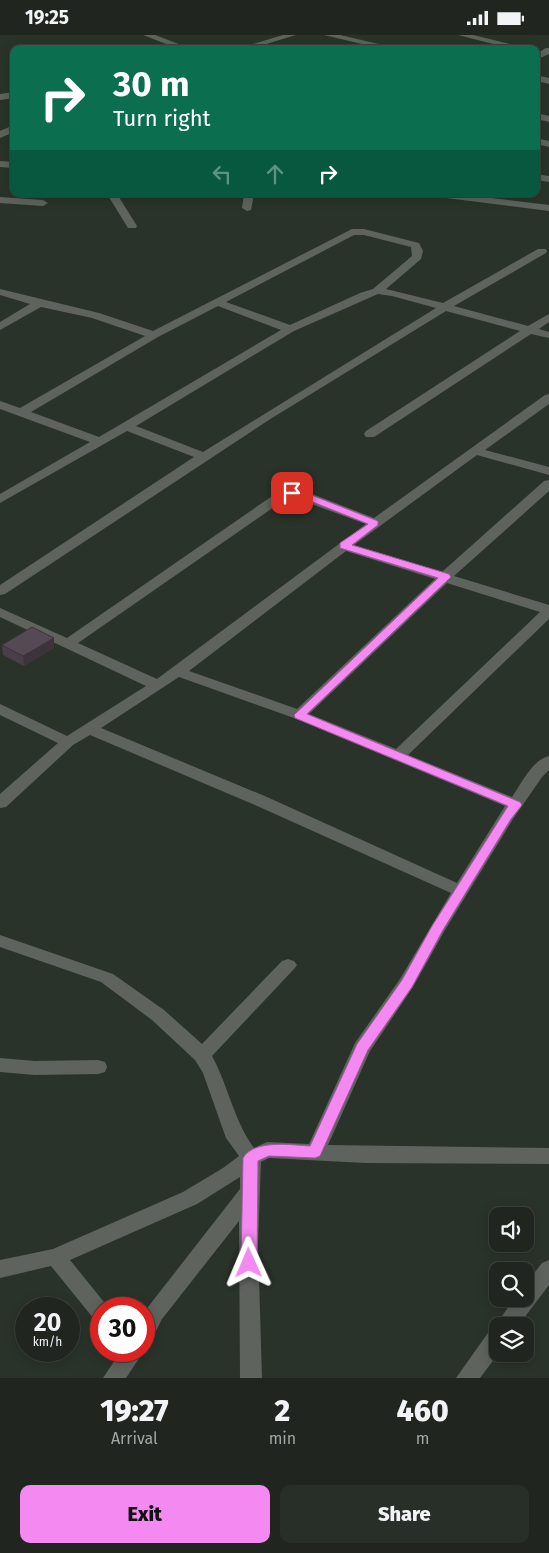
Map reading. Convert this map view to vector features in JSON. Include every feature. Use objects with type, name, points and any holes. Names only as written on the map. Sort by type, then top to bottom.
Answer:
[{"type":"street","points":[[147,35],[176,45]]},
{"type":"street","points":[[257,45],[292,35]]},
{"type":"street","points":[[328,35],[377,45]]},
{"type":"street","points":[[462,35],[508,45]]},
{"type":"street","points":[[17,197],[43,203]]},
{"type":"street","points":[[114,197],[132,226]]},
{"type":"street","points":[[247,208],[249,197]]},
{"type":"street","points":[[491,197],[549,208]]},
{"type":"street","points":[[0,499],[205,381],[290,329],[364,295],[377,291],[417,257],[418,251],[415,245],[364,232],[352,233],[154,335],[22,412]]},
{"type":"street","points":[[0,591],[202,456],[442,307],[542,251]]},
{"type":"street","points":[[377,291],[393,293],[549,335]]},
{"type":"street","points":[[0,292],[39,303],[95,315],[154,335]]},
{"type":"street","points":[[0,327],[39,303]]},
{"type":"street","points":[[219,303],[290,329]]},
{"type":"street","points":[[370,434],[549,317]]},
{"type":"street","points":[[0,803],[68,742],[178,672],[344,545],[549,398]]},
{"type":"street","points":[[0,405],[99,441]]},
{"type":"street","points":[[126,426],[202,456]]},
{"type":"street","points":[[475,451],[549,471]]},
{"type":"street","points":[[300,715],[445,577],[549,484]]},
{"type":"street","points":[[67,644],[283,495],[292,493],[302,495],[375,523]]},
{"type":"street","points":[[344,545],[549,610],[399,755]]},
{"type":"street","points":[[0,612],[157,685]]},
{"type":"street","points":[[178,672],[300,715],[516,805]]},
{"type":"street","points":[[0,709],[68,742]]},
{"type":"street","points":[[88,728],[261,801],[461,891]]},
{"type":"street","points":[[315,1152],[362,1048],[407,983],[437,929],[506,817],[536,774],[549,761]]},
{"type":"street","points":[[0,941],[107,978],[158,1015],[202,1055],[212,1073],[236,1138],[251,1158],[248,1244],[251,1378]]},
{"type":"street","points":[[202,1055],[288,965]]},
{"type":"street","points":[[0,1065],[35,1068],[98,1067]]},
{"type":"street","points":[[0,1269],[56,1257],[190,1197],[230,1174],[251,1158],[267,1150],[365,1155],[549,1156]]},
{"type":"street","points":[[155,1315],[251,1190]]},
{"type":"street","points":[[56,1257],[90,1299]]},
{"type":"street","points":[[513,1317],[549,1269]]},
{"type":"street","points":[[467,1378],[489,1349]]},
{"type":"street","points":[[114,1378],[125,1362]]},
{"type":"building","points":[[32,627],[54,638],[23,656],[2,645]]},
{"type":"route","points":[[249,1263],[251,1158],[267,1150],[315,1152],[330,1115],[362,1048],[382,1016],[407,983],[437,929],[506,817],[516,805],[300,715],[445,577],[344,545],[375,523],[302,495],[292,493]]}]
